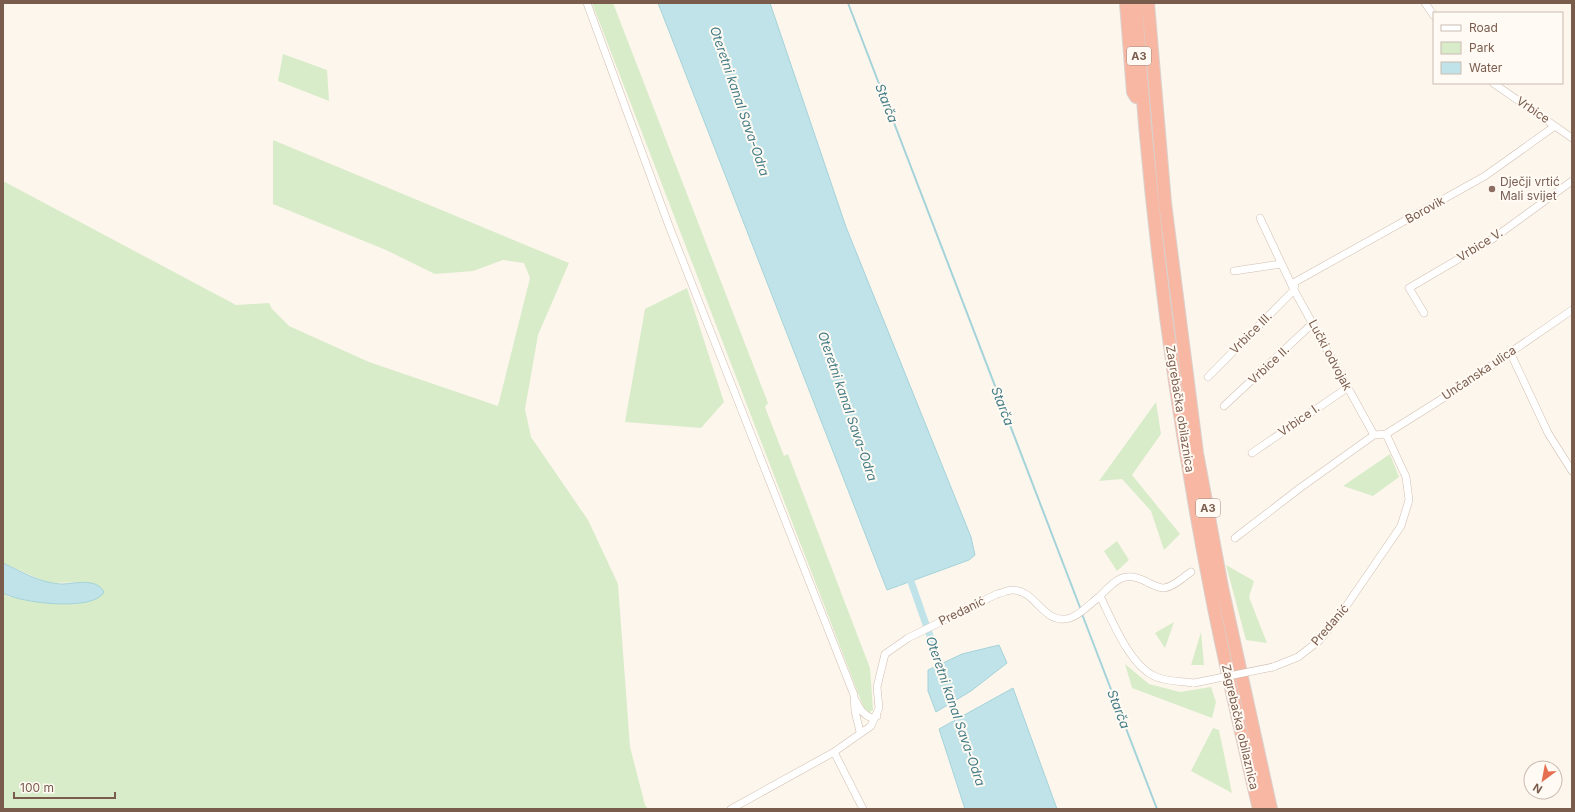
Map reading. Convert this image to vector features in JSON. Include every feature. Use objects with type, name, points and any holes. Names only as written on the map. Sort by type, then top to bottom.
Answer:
[{"type":"highway","points":[[1126,3],[1133,92],[1143,108]]},
{"type":"highway","name":"Zagrebačka obilaznica","points":[[1136,3],[1143,108],[1158,256],[1186,452],[1221,644],[1259,809]]},
{"type":"highway","name":"Zagrebačka obilaznica","points":[[1148,3],[1165,210],[1197,453],[1222,587],[1272,809]]},
{"type":"street","points":[[587,3],[669,226],[859,709],[872,718],[877,716]]},
{"type":"street","points":[[1425,3],[1433,15]]},
{"type":"street","name":"Vrbice","points":[[1494,84],[1572,138]]},
{"type":"street","name":"Borovik","points":[[1294,290],[1295,282],[1485,176],[1555,126]]},
{"type":"street","name":"Vrbice V.","points":[[1424,313],[1409,288],[1491,240],[1572,181]]},
{"type":"street","name":"Lučki odvojak","points":[[1260,218],[1294,290],[1313,323],[1346,388],[1374,435]]},
{"type":"street","points":[[1234,271],[1281,264]]},
{"type":"street","name":"Vrbice III.","points":[[1208,377],[1294,290]]},
{"type":"street","name":"Unčanska ulica","points":[[1386,434],[1456,390],[1572,310]]},
{"type":"street","name":"Vrbice II.","points":[[1224,406],[1313,323]]},
{"type":"street","points":[[1510,352],[1548,433],[1572,472]]},
{"type":"street","name":"Vrbice I.","points":[[1252,453],[1346,388]]},
{"type":"street","points":[[1235,538],[1300,488],[1374,435],[1386,434]]},
{"type":"street","name":"Predanić","points":[[1100,596],[1124,644],[1140,665],[1154,676],[1169,680],[1194,683],[1273,667],[1298,657],[1320,640],[1338,618],[1401,526],[1410,500],[1406,477],[1386,434]]},
{"type":"street","name":"Predanić","points":[[877,716],[879,708],[877,687],[885,654],[908,638],[997,594],[1013,590],[1033,599],[1052,618],[1070,618],[1100,596],[1115,581],[1123,577],[1132,576],[1163,588],[1169,587],[1191,572]]},
{"type":"street","points":[[854,695],[855,710],[860,732]]},
{"type":"street","points":[[731,809],[834,752],[860,732],[871,726],[877,716]]},
{"type":"street","points":[[834,752],[863,809]]},
{"type":"green space","points":[[592,3],[613,3],[768,403],[765,407],[784,456],[788,454],[870,668],[873,710],[868,713],[863,706]]},
{"type":"green space","points":[[283,54],[327,70],[329,101],[278,81]]},
{"type":"green space","points":[[273,140],[569,263],[538,335],[525,409],[531,437],[588,520],[618,584],[630,747],[645,805],[648,809],[3,809],[3,593],[9,597],[96,585],[84,582],[48,583],[3,563],[3,181],[236,305],[269,303],[272,309],[289,326],[369,362],[498,406],[530,278],[524,263],[503,260],[473,271],[435,274],[386,250],[273,204]]},
{"type":"green space","points":[[687,288],[724,402],[701,428],[625,422],[645,309]]},
{"type":"green space","points":[[1156,402],[1161,434],[1132,475],[1180,534],[1164,550],[1151,511],[1122,479],[1099,481]]},
{"type":"green space","points":[[1390,454],[1399,477],[1373,496],[1343,486]]},
{"type":"green space","points":[[1117,541],[1129,560],[1117,571],[1104,551]]},
{"type":"green space","points":[[1226,565],[1254,581],[1249,597],[1267,643],[1246,640]]},
{"type":"green space","points":[[1174,622],[1165,648],[1155,633]]},
{"type":"green space","points":[[1201,632],[1204,665],[1191,665]]},
{"type":"green space","points":[[1125,664],[1149,684],[1180,692],[1211,687],[1216,702],[1212,718],[1132,688]]},
{"type":"green space","points":[[1213,728],[1219,730],[1232,793],[1191,771]]},
{"type":"water","points":[[658,3],[770,3],[846,227],[971,537],[975,555],[969,560],[887,590]]},
{"type":"water","points":[[3,563],[46,582],[61,584],[84,582],[96,584],[104,592],[97,598],[86,602],[72,604],[56,604],[12,597],[3,593]]},
{"type":"water","points":[[999,645],[1007,663],[971,691],[936,712],[928,691],[928,670],[962,654]]},
{"type":"water","points":[[1013,688],[1057,809],[965,809],[939,729]]},
{"type":"waterway","name":"Starča","points":[[848,3],[1081,610]]},
{"type":"waterway","name":"Oteretni kanal Sava-Odra","points":[[908,573],[943,673]]},
{"type":"waterway","name":"Starča","points":[[1082,614],[1157,809]]},
{"type":"waterway","name":"Oteretni kanal Sava-Odra","points":[[950,694],[961,726]]},
{"type":"place","name":"Dječji vrtić Mali svijet","points":[[1492,189]]}]
